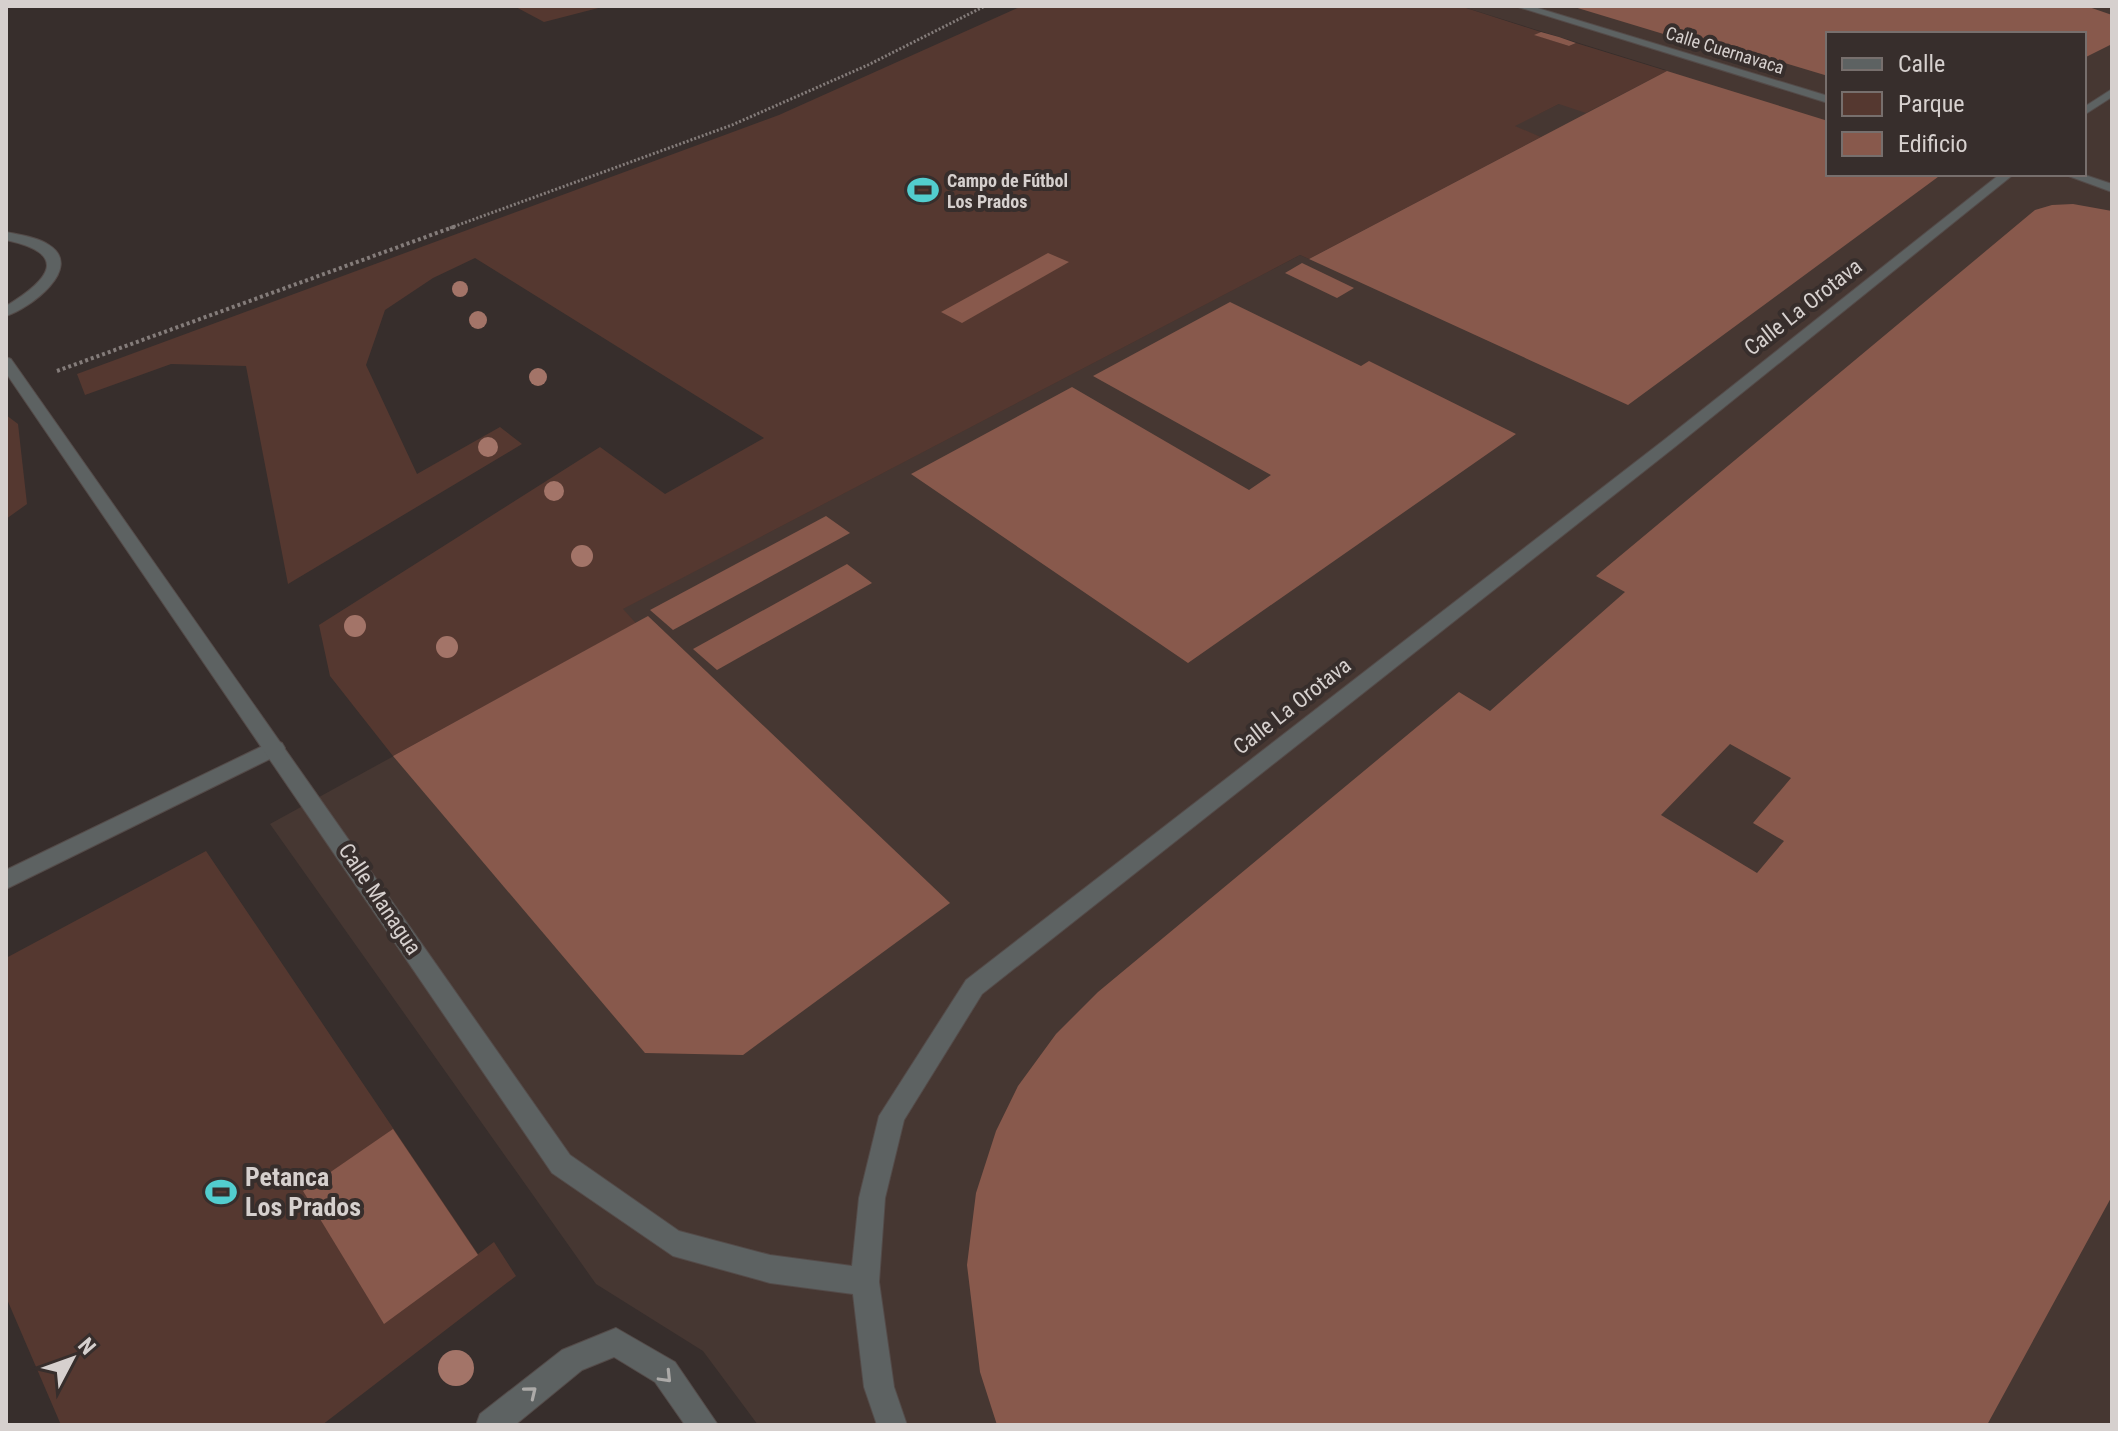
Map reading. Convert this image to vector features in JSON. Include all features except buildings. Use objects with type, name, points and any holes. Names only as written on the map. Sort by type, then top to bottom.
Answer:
[{"type":"street","name":"Calle Cuernavaca","points":[[1520,6],[1826,99]]},
{"type":"street","points":[[2086,111],[2112,92]]},
{"type":"street","name":"Calle La Orotava","points":[[892,1425],[879,1387],[865,1282],[872,1198],[892,1116],[974,987],[2005,176]]},
{"type":"street","points":[[2075,176],[2112,188]]},
{"type":"street","points":[[6,236],[43,245],[53,253],[56,263],[53,275],[42,288],[6,312]]},
{"type":"street","name":"Calle Managua","points":[[6,362],[561,1164],[673,1243],[770,1269],[865,1282]]},
{"type":"street","points":[[6,880],[275,748]]},
{"type":"street","points":[[491,1425],[572,1360],[616,1342],[665,1372],[703,1425]]},
{"type":"path","points":[[21,384],[732,125],[868,65],[985,6]]},
{"type":"shaded area","points":[[1460,6],[2112,6],[2112,1425],[758,1425],[703,1351],[596,1284],[270,824],[636,623],[622,609],[1300,255],[1309,259],[1540,137],[1513,126],[1559,104],[1666,70]]},
{"type":"green space","points":[[514,6],[606,6],[544,22]]},
{"type":"green space","points":[[1022,6],[1460,6],[1541,32],[1535,35],[1569,46],[1576,43],[1667,71],[1586,113],[1559,104],[1515,126],[1541,137],[1309,259],[1300,255],[623,609],[636,623],[393,756],[330,676],[319,625],[600,447],[665,494],[764,438],[475,258],[433,278],[385,310],[366,365],[417,474],[500,427],[522,444],[288,584],[246,366],[171,364],[85,395],[77,374],[779,115]]},
{"type":"green space","points":[[6,415],[18,424],[27,504],[6,519]]},
{"type":"green space","name":"Petanca Los Prados","points":[[206,851],[478,1254],[494,1242],[516,1276],[322,1425],[61,1425],[6,1297],[6,958]]},
{"type":"place","name":"Campo de Fútbol Los Prados","points":[[923,190]]},
{"type":"place","name":"Petanca Los Prados","points":[[221,1192]]}]
